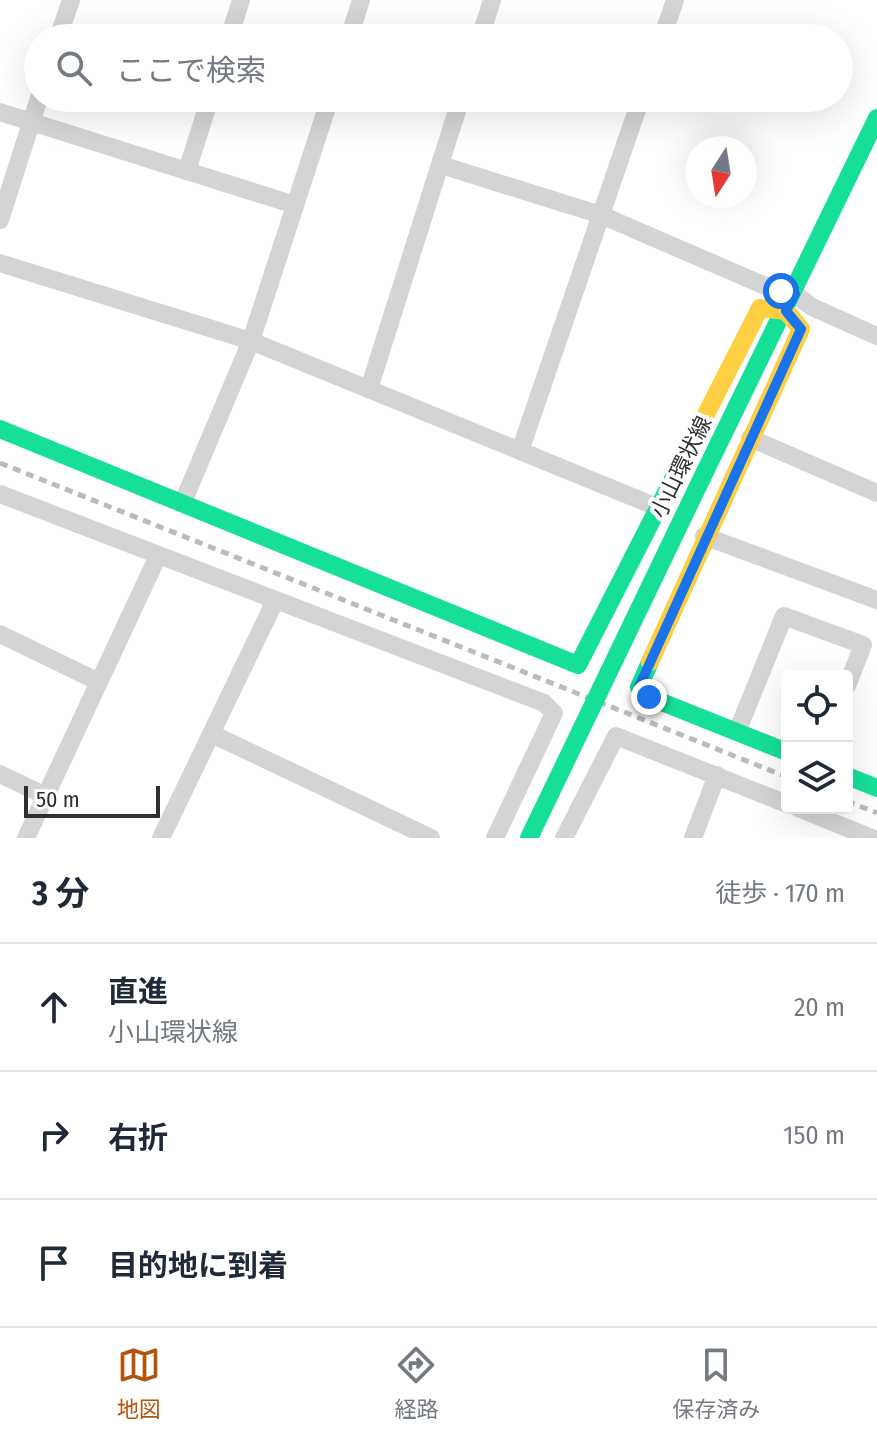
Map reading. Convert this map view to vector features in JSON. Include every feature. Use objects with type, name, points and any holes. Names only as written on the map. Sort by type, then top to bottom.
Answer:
[{"type":"street","points":[[63,24],[71,0]]},
{"type":"street","points":[[233,24],[241,0]]},
{"type":"street","points":[[353,24],[361,0]]},
{"type":"street","points":[[484,24],[492,0]]},
{"type":"street","points":[[667,24],[675,0]]},
{"type":"street","points":[[0,112],[295,205]]},
{"type":"street","points":[[0,220],[35,112]]},
{"type":"street","points":[[187,171],[206,112]]},
{"type":"street","points":[[183,502],[251,341],[325,112]]},
{"type":"street","points":[[369,389],[457,112]]},
{"type":"street","points":[[520,451],[636,112]]},
{"type":"street","name":"小山環状線","points":[[529,838],[701,480],[795,294],[877,118]]},
{"type":"street","points":[[441,165],[601,215],[763,285],[795,294],[812,307],[877,336]]},
{"type":"street","points":[[0,263],[251,341],[657,507]]},
{"type":"street","points":[[0,429],[578,665],[760,308],[786,311],[801,329],[704,536],[639,687],[649,697],[781,750]]},
{"type":"street","points":[[750,438],[877,493]]},
{"type":"street","points":[[0,494],[544,703],[554,713],[495,838]]},
{"type":"street","points":[[704,536],[877,600]]},
{"type":"street","points":[[26,838],[158,556]]},
{"type":"street","points":[[161,838],[275,601]]},
{"type":"street","points":[[737,732],[784,616],[863,645],[853,671]]},
{"type":"street","points":[[0,634],[99,682]]},
{"type":"street","points":[[212,734],[431,838]]},
{"type":"street","points":[[564,838],[616,736],[781,802]]},
{"type":"street","points":[[0,774],[46,796]]},
{"type":"street","points":[[693,838],[717,775]]},
{"type":"street","points":[[853,778],[877,788]]},
{"type":"street","points":[[813,814],[872,838]]},
{"type":"railway","points":[[0,463],[781,775]]},
{"type":"railway","points":[[853,803],[877,813]]},
{"type":"traffic: fast","points":[[701,480],[877,118]]},
{"type":"traffic: fast","points":[[0,429],[578,665],[700,426]]},
{"type":"traffic: fast","points":[[529,838],[701,480]]},
{"type":"traffic: fast","points":[[650,662],[639,687],[649,697],[781,750]]},
{"type":"traffic: fast","points":[[853,778],[877,788]]},
{"type":"traffic: slow","points":[[650,662],[801,329],[786,311],[760,308],[700,426]]},
{"type":"route","points":[[649,697],[639,687],[704,536],[801,329],[786,311],[795,294],[781,291]]}]
